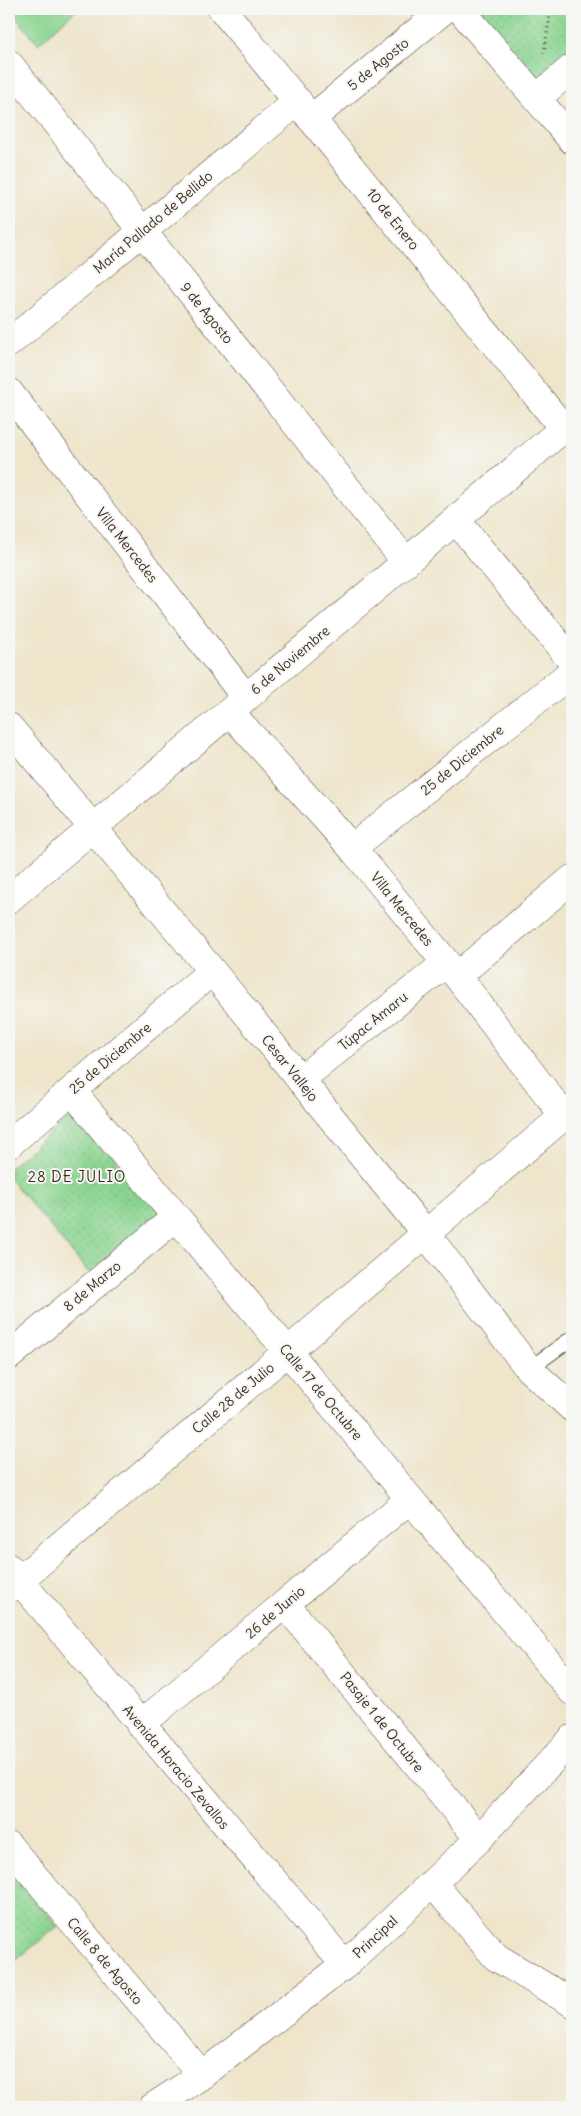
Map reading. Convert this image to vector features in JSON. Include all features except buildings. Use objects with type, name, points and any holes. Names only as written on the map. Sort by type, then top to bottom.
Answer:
[{"type":"street","name":"10 de Enero","points":[[222,9],[568,425]]},
{"type":"street","name":"5 de Agosto","points":[[305,110],[445,9]]},
{"type":"street","points":[[460,9],[572,140]]},
{"type":"street","name":"9 de Agosto","points":[[9,64],[406,562]]},
{"type":"street","points":[[537,98],[572,68]]},
{"type":"street","name":"María Pallado de Bellido","points":[[9,343],[141,231],[305,110]]},
{"type":"street","name":"Villa Mercedes","points":[[9,392],[238,705],[568,1113]]},
{"type":"street","name":"6 de Noviembre","points":[[9,899],[568,425]]},
{"type":"street","points":[[456,520],[572,661]]},
{"type":"street","name":"25 de Diciembre","points":[[352,848],[572,672]]},
{"type":"street","name":"Cesar Vallejo","points":[[9,727],[212,971],[426,1234],[529,1369],[572,1408]]},
{"type":"street","name":"Túpac Amaru","points":[[300,1080],[572,879]]},
{"type":"street","name":"25 de Diciembre","points":[[9,1144],[212,971]]},
{"type":"street","name":"Calle 17 de Octubre","points":[[72,1091],[410,1499],[572,1691]]},
{"type":"street","name":"Calle 28 de Julio","points":[[12,1579],[288,1352],[568,1113]]},
{"type":"street","name":"8 de Marzo","points":[[9,1356],[176,1217]]},
{"type":"street","name":"26 de Junio","points":[[140,1725],[410,1499]]},
{"type":"street","name":"Avenida Horacio Zevallos","points":[[12,1579],[346,1965]]},
{"type":"street","name":"Pasaje 1 de Octubre","points":[[285,1604],[478,1839]]},
{"type":"street","name":"Principal","points":[[153,2107],[202,2075],[346,1965],[478,1839],[572,1739]]},
{"type":"street","name":"Calle 8 de Agosto","points":[[9,1846],[202,2075]]},
{"type":"street","points":[[432,1883],[496,1957],[572,2003]]},
{"type":"lane","points":[[529,1369],[572,1338]]},
{"type":"green space","points":[[9,9],[77,9],[38,44]]},
{"type":"green space","points":[[470,9],[572,9],[572,58],[537,87]]},
{"type":"green space","points":[[75,1112],[161,1212],[89,1273],[9,1178],[9,1168]]},
{"type":"green space","points":[[9,1863],[58,1926],[9,1966]]},
{"type":"district","name":"28 DE JULIO","points":[[77,1176]]}]
